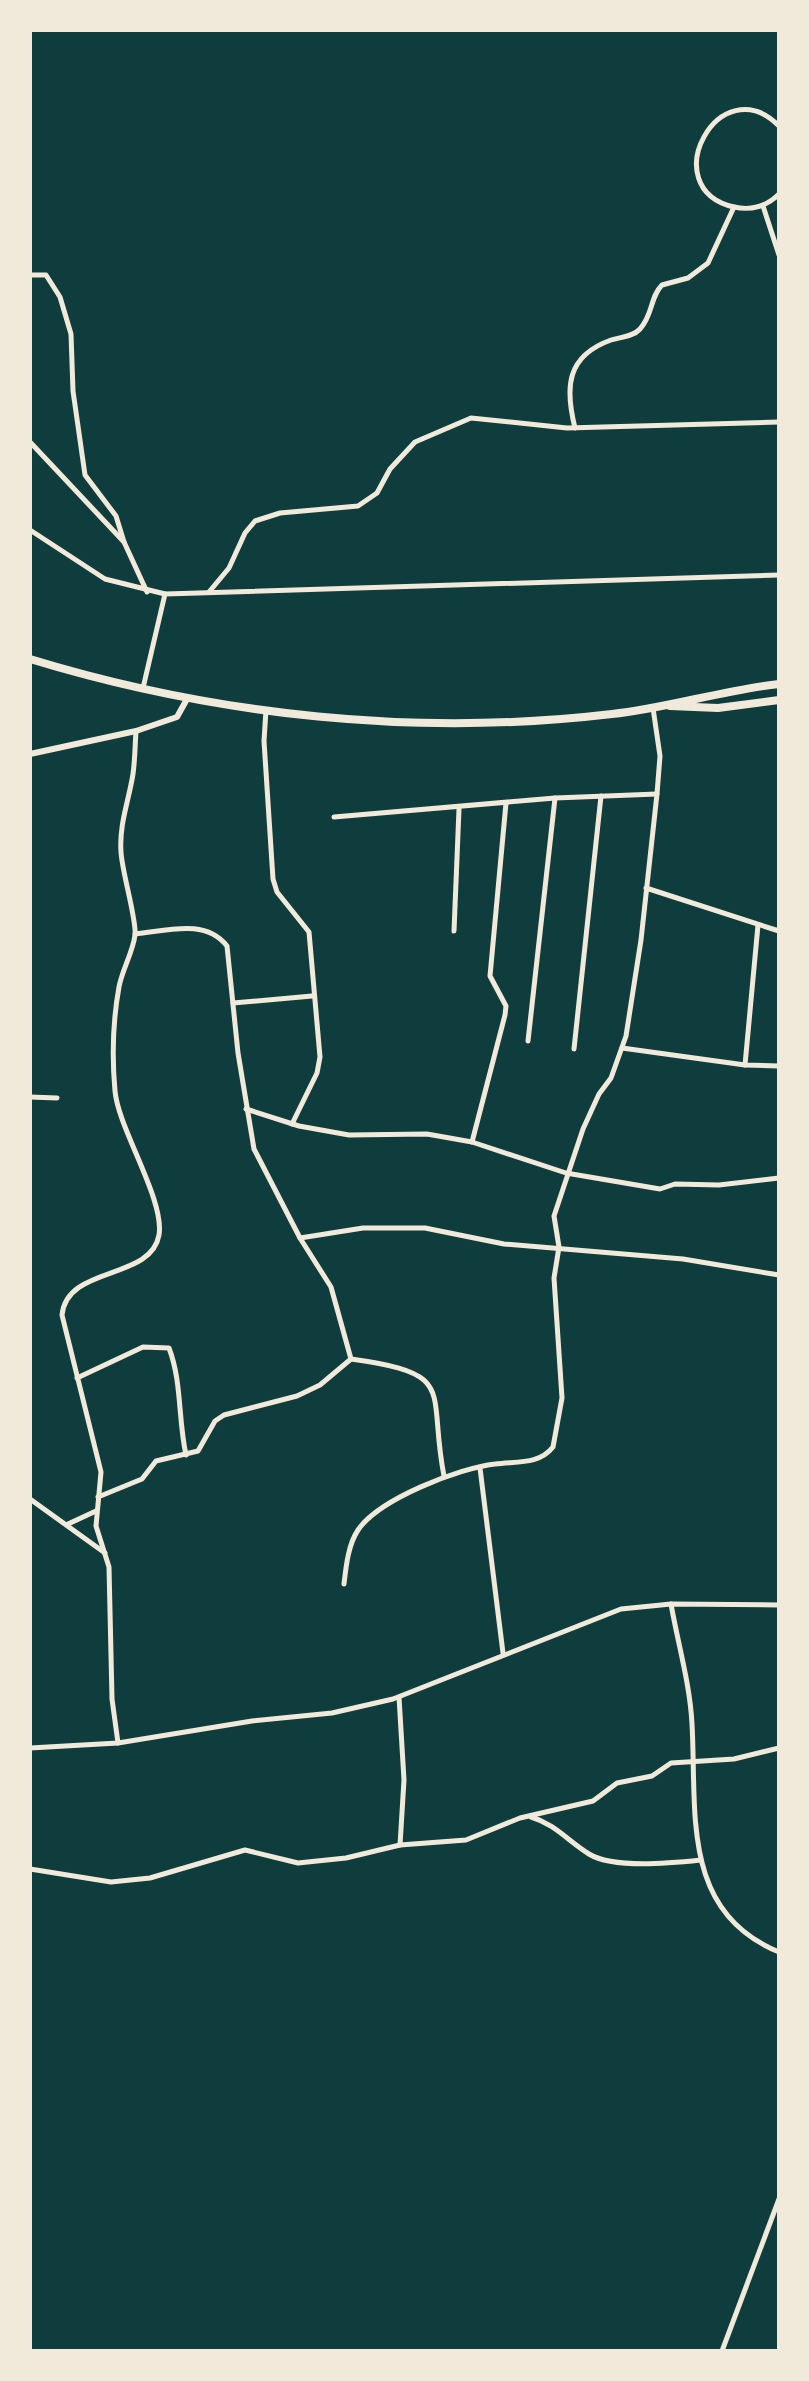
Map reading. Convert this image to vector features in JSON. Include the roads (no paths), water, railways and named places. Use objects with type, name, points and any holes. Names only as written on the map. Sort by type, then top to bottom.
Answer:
[{"type":"main road","points":[[30,659],[187,699],[372,720],[468,723],[601,715],[779,684]]},
{"type":"main road","points":[[665,706],[718,708],[779,700]]},
{"type":"street","points":[[779,126],[763,114],[734,112],[720,117],[701,138],[696,152],[701,181],[709,193],[734,207],[763,206],[779,194]]},
{"type":"street","points":[[763,206],[779,255]]},
{"type":"street","points":[[575,428],[567,396],[575,368],[603,343],[638,332],[653,312],[656,291],[662,285],[688,278],[708,263],[734,207]]},
{"type":"street","points":[[30,275],[46,275],[53,282],[66,312],[85,475],[107,501],[147,592]]},
{"type":"street","points":[[209,592],[229,568],[245,533],[255,521],[280,513],[358,506],[377,493],[390,469],[415,442],[481,417],[540,428],[779,422]]},
{"type":"street","points":[[30,442],[124,542]]},
{"type":"street","points":[[30,530],[105,579],[147,592],[165,594],[779,575]]},
{"type":"street","points":[[143,689],[165,594]]},
{"type":"street","points":[[30,754],[136,731],[177,717],[187,699]]},
{"type":"street","points":[[344,1584],[359,1528],[402,1496],[444,1476],[536,1460],[553,1447],[562,1398],[554,1278],[559,1247],[554,1216],[566,1173],[622,1048],[634,993],[660,756],[653,707]]},
{"type":"street","points":[[266,710],[264,741],[273,879],[277,892],[309,932],[312,996],[320,1057],[309,1091],[292,1124]]},
{"type":"street","points":[[118,1743],[112,1699],[113,1650],[106,1553],[96,1526],[101,1472],[77,1378],[63,1306],[84,1283],[120,1271],[151,1250],[158,1240],[160,1229],[115,1092],[118,989],[135,934],[121,835],[133,774],[136,731]]},
{"type":"street","points":[[334,817],[459,809],[555,798],[657,794]]},
{"type":"street","points":[[574,1049],[601,796]]},
{"type":"street","points":[[528,1041],[555,798]]},
{"type":"street","points":[[472,1142],[506,1006],[490,976],[506,803]]},
{"type":"street","points":[[454,931],[459,809]]},
{"type":"street","points":[[646,888],[779,931]]},
{"type":"street","points":[[745,1065],[758,925]]},
{"type":"street","points":[[135,934],[197,928],[220,937],[230,953],[233,1003],[254,1149],[300,1238],[331,1287],[351,1359]]},
{"type":"street","points":[[233,1003],[312,996]]},
{"type":"street","points":[[622,1048],[745,1065],[779,1066]]},
{"type":"street","points":[[30,1097],[57,1098]]},
{"type":"street","points":[[246,1109],[292,1124],[368,1137],[427,1134],[472,1142],[507,1151],[566,1173],[660,1189],[675,1184],[719,1185],[779,1178]]},
{"type":"street","points":[[300,1238],[363,1228],[425,1228],[504,1244],[719,1264],[779,1275]]},
{"type":"street","points":[[77,1378],[143,1347],[169,1348],[181,1397],[179,1426],[186,1455]]},
{"type":"street","points":[[98,1497],[142,1479],[156,1461],[186,1455],[202,1447],[215,1421],[224,1415],[297,1396],[320,1385],[351,1359]]},
{"type":"street","points":[[351,1359],[416,1374],[430,1384],[438,1413],[444,1476]]},
{"type":"street","points":[[480,1468],[503,1653]]},
{"type":"street","points":[[30,1499],[106,1553]]},
{"type":"street","points":[[68,1524],[96,1511]]},
{"type":"street","points":[[671,1604],[687,1676],[701,1860],[717,1903],[750,1934],[779,1952]]},
{"type":"street","points":[[30,1748],[118,1743],[229,1724],[332,1713],[399,1697],[609,1612],[671,1604],[779,1605]]},
{"type":"street","points":[[399,1697],[404,1780],[400,1845]]},
{"type":"street","points":[[30,1869],[111,1882],[150,1878],[237,1851],[255,1852],[298,1863],[346,1858],[400,1845],[466,1840],[530,1816],[586,1804],[617,1783],[652,1776],[671,1763],[734,1759],[779,1748]]},
{"type":"street","points":[[530,1816],[554,1825],[592,1856],[649,1863],[701,1860]]},
{"type":"street","points":[[722,2351],[779,2199]]}]
